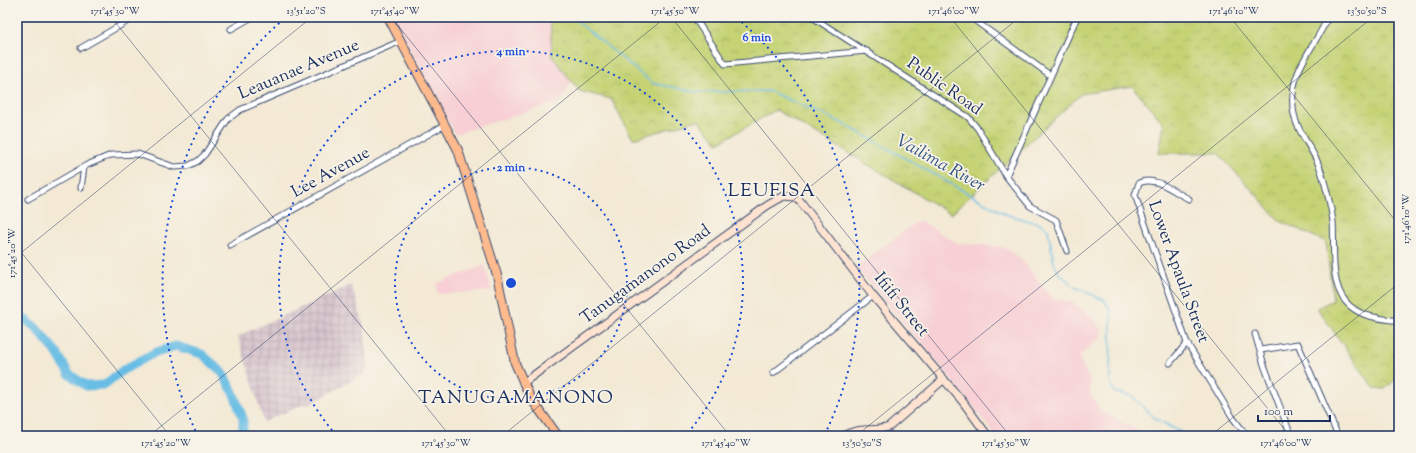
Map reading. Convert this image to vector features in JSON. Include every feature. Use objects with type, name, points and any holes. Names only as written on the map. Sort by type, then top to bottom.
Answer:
[{"type":"main road","points":[[388,17],[458,150],[497,275],[515,363],[523,383],[534,403],[558,436]]},
{"type":"main road","name":"Tanugamanono Road","points":[[523,383],[768,205],[780,198],[790,196]]},
{"type":"main road","name":"Ifiifi Street","points":[[790,196],[800,202],[816,221],[873,296],[944,379],[988,436]]},
{"type":"main road","points":[[842,436],[850,431],[880,430],[889,427],[944,379]]},
{"type":"street","points":[[81,48],[135,17]]},
{"type":"street","points":[[231,29],[252,17]]},
{"type":"street","points":[[694,17],[725,64],[867,51]]},
{"type":"street","name":"Public Road","points":[[812,17],[968,117],[978,128],[1006,176],[1030,206],[1056,220],[1067,251]]},
{"type":"street","points":[[970,17],[1050,74]]},
{"type":"street","points":[[1006,176],[1050,74],[1077,17]]},
{"type":"street","points":[[1328,17],[1305,59],[1294,88],[1292,104],[1295,123],[1318,163],[1325,183],[1333,221],[1335,272],[1340,292],[1346,302],[1359,313],[1399,321]]},
{"type":"street","name":"Leauanae Avenue","points":[[28,199],[84,167],[116,154],[138,154],[174,167],[188,166],[198,161],[205,154],[228,119],[240,110],[266,97],[401,41]]},
{"type":"street","name":"Lee Avenue","points":[[230,245],[445,125]]},
{"type":"street","points":[[81,188],[84,167]]},
{"type":"street","name":"Lower Apaula Street","points":[[1189,199],[1152,180],[1139,183],[1135,195],[1187,343],[1233,418],[1247,436]]},
{"type":"street","points":[[773,373],[873,296]]},
{"type":"street","points":[[1255,334],[1261,350],[1264,365],[1291,436]]},
{"type":"street","points":[[1170,363],[1187,343]]},
{"type":"street","points":[[1261,350],[1298,344],[1338,436]]},
{"type":"shaded area","points":[[392,17],[605,17],[561,101],[455,134]]},
{"type":"shaded area","points":[[919,220],[957,243],[1004,247],[1022,260],[1053,299],[1074,303],[1091,316],[1102,329],[1101,337],[1079,357],[1090,381],[1090,394],[1101,411],[1148,436],[996,436],[942,368],[856,267]]},
{"type":"shaded area","points":[[485,265],[492,291],[438,294],[436,284]]},
{"type":"shaded area","points":[[351,285],[363,321],[369,368],[363,374],[308,405],[304,404],[264,422],[238,336]]},
{"type":"green space","points":[[550,17],[1399,17],[1399,376],[1385,389],[1374,388],[1317,308],[1333,300],[1326,242],[1280,221],[1218,153],[1159,153],[1164,124],[1132,86],[1081,94],[951,214],[776,110],[718,143],[698,120],[633,139],[611,99],[579,91],[552,56]]},
{"type":"waterway","name":"Vailima River","points":[[572,17],[652,83],[696,92],[769,91],[842,123],[1005,214],[1041,224],[1048,230],[1054,263],[1059,273],[1075,287],[1104,300],[1111,311],[1110,381],[1114,392],[1132,396],[1155,418],[1187,436]]},
{"type":"waterway","points":[[17,313],[35,327],[57,353],[69,374],[86,386],[104,385],[123,370],[156,352],[176,346],[202,354],[222,372],[233,392],[243,418],[243,436]]},
{"type":"district","name":"LEUFISA","points":[[772,191]]},
{"type":"district","name":"TANUGAMANONO","points":[[516,398]]}]
